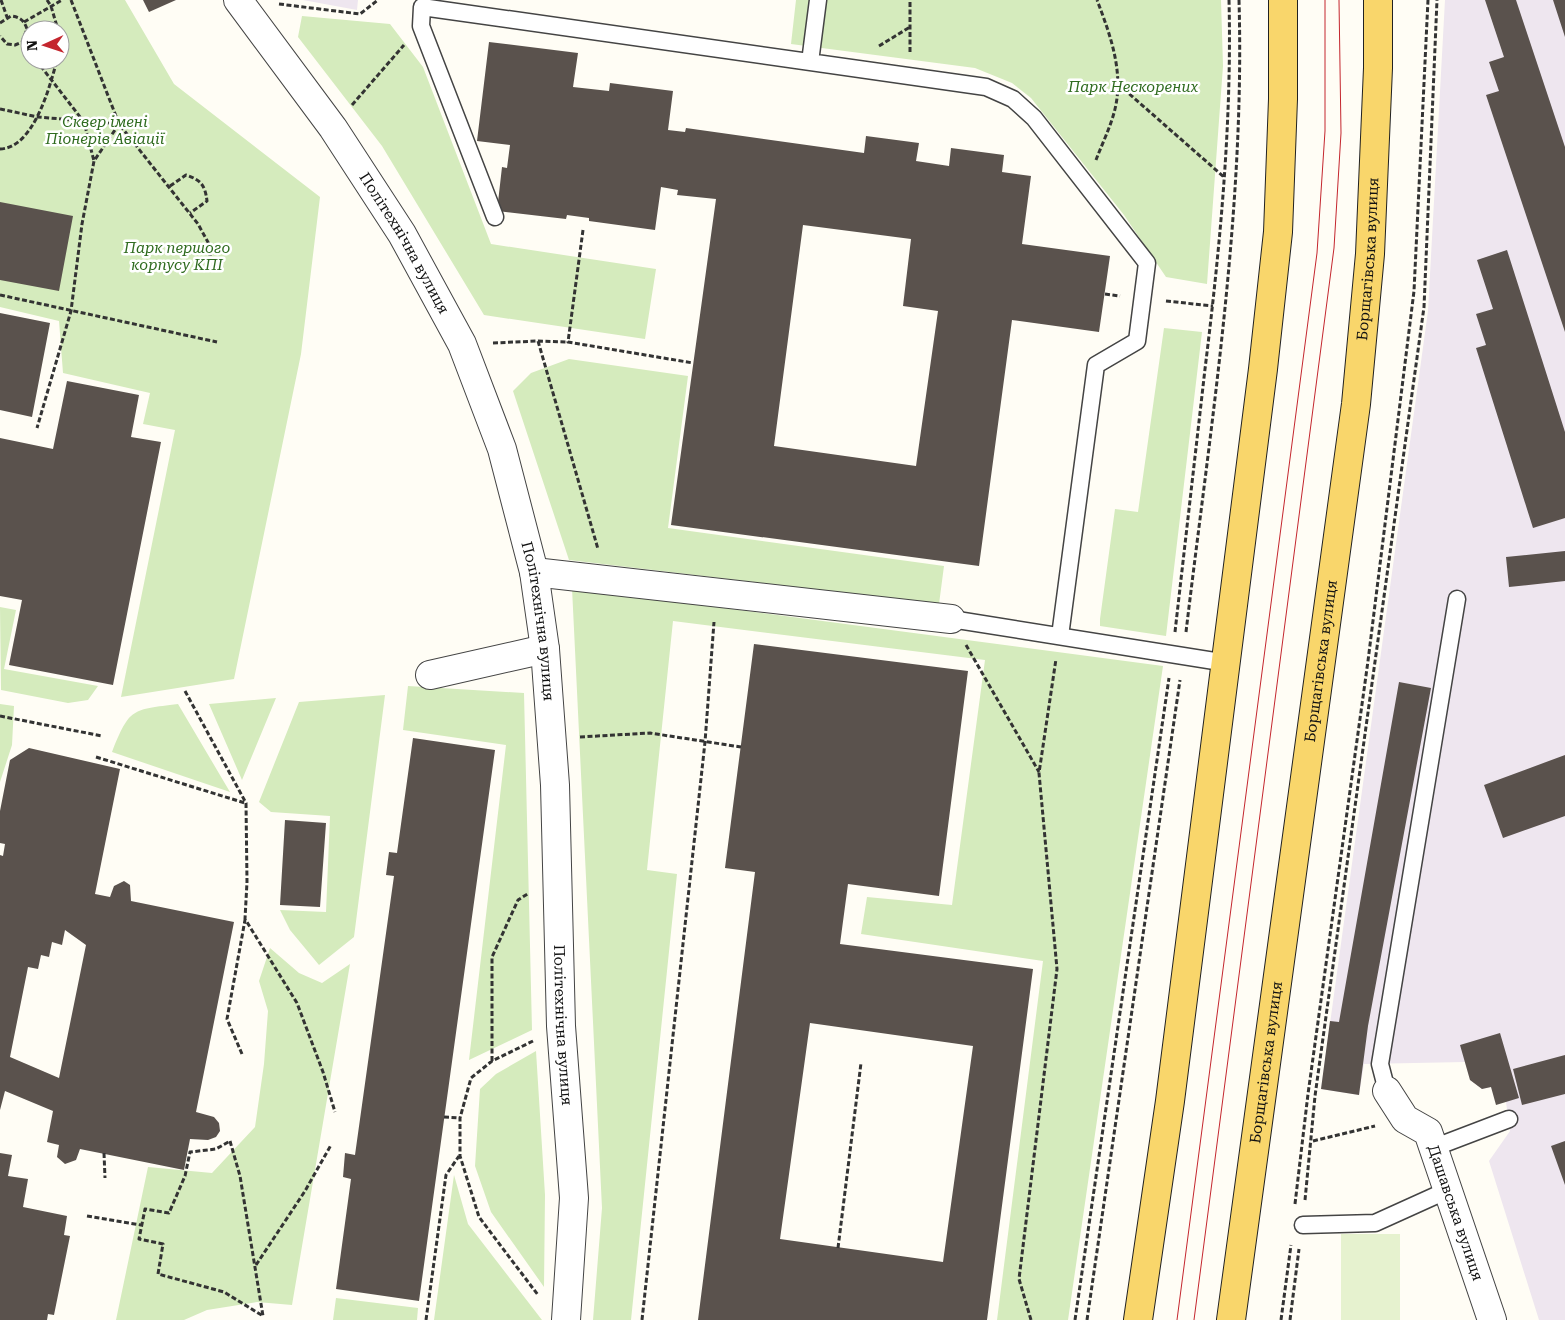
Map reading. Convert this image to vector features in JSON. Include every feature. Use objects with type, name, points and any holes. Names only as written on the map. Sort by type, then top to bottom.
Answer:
[{"type":"main road","points":[[1138,1320],[1170,1102],[1227,663],[1278,232],[1283,99],[1283,0]]},
{"type":"main road","name":"Борщагівська вулиця","points":[[1231,1320],[1356,404],[1370,254],[1378,68],[1378,0]]},
{"type":"street","name":"Політехнічна вулиця","points":[[238,0],[333,128],[402,234],[462,344],[502,449],[534,572],[545,649],[556,785],[562,1026],[574,1198],[566,1320]]},
{"type":"street","points":[[534,572],[951,619]]},
{"type":"street","points":[[430,675],[545,649]]},
{"type":"street","name":"Дашавська вулиця","points":[[1387,1091],[1405,1119],[1428,1132],[1492,1320]]},
{"type":"lane","points":[[810,62],[818,0]]},
{"type":"lane","points":[[495,217],[420,26],[422,7],[986,87],[1013,99],[1034,118],[1147,263],[1137,342],[1096,365],[1060,636]]},
{"type":"lane","points":[[1387,1091],[1380,1064],[1457,599]]},
{"type":"lane","points":[[951,619],[1227,663]]},
{"type":"lane","points":[[1433,1148],[1509,1118]]},
{"type":"lane","points":[[1297,1230],[1376,1223],[1448,1190]]},
{"type":"path","points":[[47,0],[55,20]]},
{"type":"path","points":[[27,20],[62,0]]},
{"type":"path","points":[[71,0],[119,124],[190,212],[209,244],[210,256]]},
{"type":"path","points":[[275,4],[360,14],[378,0]]},
{"type":"path","points":[[909,77],[910,0]]},
{"type":"path","points":[[1087,186],[1115,109],[1118,84],[1108,30],[1097,0]]},
{"type":"path","points":[[1075,1320],[1172,655],[1213,306],[1224,177],[1230,53],[1229,0]]},
{"type":"path","points":[[1295,1207],[1308,1094],[1368,661],[1414,291],[1428,0]]},
{"type":"path","points":[[1281,1320],[1312,1141],[1315,1096],[1424,307],[1437,0]]},
{"type":"path","points":[[2,2],[7,17]]},
{"type":"path","points":[[0,23],[7,17],[18,17],[22,20]]},
{"type":"path","points":[[333,128],[420,26]]},
{"type":"path","points":[[0,39],[7,44],[15,45],[20,43]]},
{"type":"path","points":[[44,70],[84,122],[94,161]]},
{"type":"path","points":[[0,149],[14,144],[30,129],[38,117],[54,70]]},
{"type":"path","points":[[1118,84],[1224,177]]},
{"type":"path","points":[[0,109],[38,117],[119,124]]},
{"type":"path","points":[[38,428],[71,311],[82,224],[94,161],[119,124]]},
{"type":"path","points":[[170,186],[186,175],[199,179],[205,189],[207,201],[190,212]]},
{"type":"path","points":[[568,342],[584,230]]},
{"type":"path","points":[[0,295],[217,342]]},
{"type":"path","points":[[1170,301],[1213,306]]},
{"type":"path","points":[[462,344],[538,341],[568,342],[693,363]]},
{"type":"path","points":[[538,341],[608,581]]},
{"type":"path","points":[[642,1320],[706,742],[717,593]]},
{"type":"path","points":[[951,619],[1039,773]]},
{"type":"path","points":[[1031,1320],[1019,1280],[1057,969],[1039,773],[1060,636]]},
{"type":"path","points":[[185,690],[246,803],[247,882],[245,920],[227,1019],[242,1054]]},
{"type":"path","points":[[0,716],[102,736]]},
{"type":"path","points":[[581,737],[650,733],[741,747]]},
{"type":"path","points":[[96,756],[246,803]]},
{"type":"path","points":[[492,1060],[492,957],[518,900]]},
{"type":"path","points":[[245,920],[297,1003],[318,1058],[335,1112]]},
{"type":"path","points":[[541,1300],[479,1217],[460,1156],[460,1118],[471,1078],[492,1060],[562,1026]]},
{"type":"path","points":[[838,1248],[861,1063]]},
{"type":"path","points":[[444,1117],[460,1118]]},
{"type":"path","points":[[1312,1141],[1405,1119]]},
{"type":"path","points":[[230,1141],[240,1176],[263,1316],[224,1292],[158,1274],[163,1244],[139,1239],[142,1225],[145,1209],[169,1213],[185,1176],[190,1152],[216,1149],[230,1141]]},
{"type":"path","points":[[256,1265],[300,1200],[331,1145]]},
{"type":"path","points":[[104,1154],[105,1178]]},
{"type":"path","points":[[426,1320],[446,1174],[460,1156]]},
{"type":"path","points":[[88,1216],[142,1225]]},
{"type":"path","points":[[1290,1320],[1297,1230]]},
{"type":"shaded area","points":[[303,0],[358,0],[357,10]]},
{"type":"shaded area","points":[[1445,0],[1565,0],[1565,1320],[1539,1320],[1489,1161],[1510,1131],[1506,1102],[1491,1087],[1482,1089],[1470,1080],[1465,1062],[1364,1064],[1359,1095],[1321,1089],[1428,311]]},
{"type":"green space","name":"Парк першого корпусу КПІ","points":[[0,0],[125,0],[174,84],[320,197],[301,354],[234,679],[121,697],[175,430],[143,424],[150,393],[63,373],[59,321],[0,307]]},
{"type":"green space","name":"Парк Нескорених","points":[[796,0],[1221,0],[1223,66],[1207,284],[1166,277],[1124,215],[1031,98],[1012,83],[975,68],[791,44]]},
{"type":"green space","points":[[302,16],[390,24],[423,67],[491,244],[656,269],[645,339],[484,315],[382,146],[298,37]]},
{"type":"green space","points":[[1164,328],[1202,332],[1166,636],[1100,626],[1115,509],[1138,512]]},
{"type":"green space","points":[[569,359],[688,376],[668,528],[944,566],[939,604],[569,560],[513,391],[531,373]]},
{"type":"green space","points":[[572,588],[1163,666],[1068,1320],[997,1320],[1043,961],[861,934],[867,897],[952,905],[985,660],[673,621],[647,870],[677,874],[631,1320],[593,1320],[602,1208]]},
{"type":"green space","points":[[0,607],[16,610],[4,669],[98,686],[88,700],[68,703],[1,690]]},
{"type":"green space","points":[[408,686],[524,693],[532,1030],[469,1060],[506,745],[403,730]]},
{"type":"green space","points":[[385,695],[354,937],[319,965],[290,930],[280,910],[326,912],[330,816],[271,812],[259,802],[299,702]]},
{"type":"green space","points":[[276,698],[242,780],[209,704]]},
{"type":"green space","points":[[0,704],[14,706],[12,745],[0,782]]},
{"type":"green space","points":[[178,704],[230,792],[112,752],[123,726],[134,713]]},
{"type":"green space","points":[[270,948],[299,973],[322,983],[350,964],[292,1305],[257,1302],[207,1310],[184,1320],[116,1320],[148,1167],[212,1173],[255,1127],[264,1064],[268,1011],[259,981]]},
{"type":"green space","points":[[536,1051],[545,1195],[544,1287],[491,1212],[475,1166],[480,1089],[496,1074]]},
{"type":"green space","points":[[454,1175],[468,1224],[542,1320],[434,1320]]},
{"type":"green space","points":[[1341,1234],[1400,1234],[1400,1320],[1341,1320]]},
{"type":"green space","points":[[336,1298],[418,1308],[417,1320],[333,1320]]},
{"type":"building","points":[[143,0],[176,0],[149,12]]},
{"type":"building","points":[[1485,0],[1516,0],[1565,147],[1565,332],[1486,95],[1499,91],[1489,62],[1504,57]]},
{"type":"building","points":[[1553,0],[1565,0],[1565,37]]},
{"type":"building","points":[[489,42],[578,53],[573,87],[609,91],[610,83],[673,91],[668,130],[685,132],[686,128],[864,153],[866,136],[919,143],[916,161],[949,166],[951,148],[1004,155],[1002,172],[1031,176],[1022,244],[1110,256],[1099,332],[1012,320],[979,566],[671,525],[716,199],[677,195],[678,190],[661,187],[655,230],[589,221],[589,218],[567,215],[566,219],[497,211],[502,167],[507,168],[510,145],[477,141]],"holes":[[[803,225],[911,239],[903,306],[938,311],[916,466],[774,446]]]},
{"type":"building","points":[[0,202],[73,216],[59,291],[0,280]]},
{"type":"building","points":[[1507,250],[1565,432],[1565,518],[1533,528],[1476,348],[1486,345],[1476,314],[1493,309],[1477,260]]},
{"type":"building","points":[[0,313],[50,323],[32,417],[0,410]]},
{"type":"building","points":[[67,381],[139,395],[131,437],[161,442],[113,685],[9,665],[22,600],[0,596],[0,438],[53,449]]},
{"type":"building","points":[[1565,551],[1565,581],[1509,587],[1506,557]]},
{"type":"building","points":[[754,644],[968,671],[939,896],[848,884],[840,944],[1033,969],[987,1320],[698,1320],[755,872],[725,868]],"holes":[[[810,1023],[973,1046],[943,1262],[780,1239]]]},
{"type":"building","points":[[1399,682],[1431,688],[1368,1026],[1359,1095],[1321,1089],[1330,1021],[1339,1022]]},
{"type":"building","points":[[413,738],[495,750],[419,1301],[336,1289],[351,1179],[343,1177],[345,1153],[355,1155],[394,876],[386,875],[389,852],[397,853]]},
{"type":"building","points":[[29,748],[120,769],[95,894],[110,897],[114,886],[124,881],[130,885],[131,901],[234,922],[196,1112],[214,1117],[219,1123],[220,1131],[216,1137],[208,1140],[190,1139],[184,1170],[80,1149],[76,1160],[65,1164],[57,1157],[59,1145],[47,1142],[53,1111],[5,1091],[0,1110],[0,855],[3,856],[5,844],[0,843],[0,811],[10,760]],"holes":[[[65,930],[86,945],[59,1078],[10,1057],[28,967],[38,969],[41,955],[49,957],[52,942],[62,945]]]},
{"type":"building","points":[[1565,755],[1565,816],[1503,838],[1484,785]]},
{"type":"building","points":[[285,820],[326,823],[320,907],[280,905]]},
{"type":"building","points":[[1500,1033],[1519,1098],[1496,1105],[1491,1087],[1482,1089],[1470,1080],[1460,1045]]},
{"type":"building","points":[[1565,1055],[1565,1094],[1522,1105],[1513,1069]]},
{"type":"building","points":[[1565,1141],[1565,1185],[1551,1146]]},
{"type":"building","points":[[0,1153],[12,1155],[8,1176],[28,1179],[23,1207],[67,1216],[64,1235],[70,1236],[54,1315],[48,1314],[47,1320],[0,1320]]},
{"type":"tram line","points":[[1177,1320],[1317,253],[1325,131],[1325,0]]},
{"type":"tram line","points":[[1194,1320],[1334,248],[1341,133],[1339,0]]},
{"type":"park label","name":"Сквер імені Піонерів Авіації","points":[[105,130]]}]
